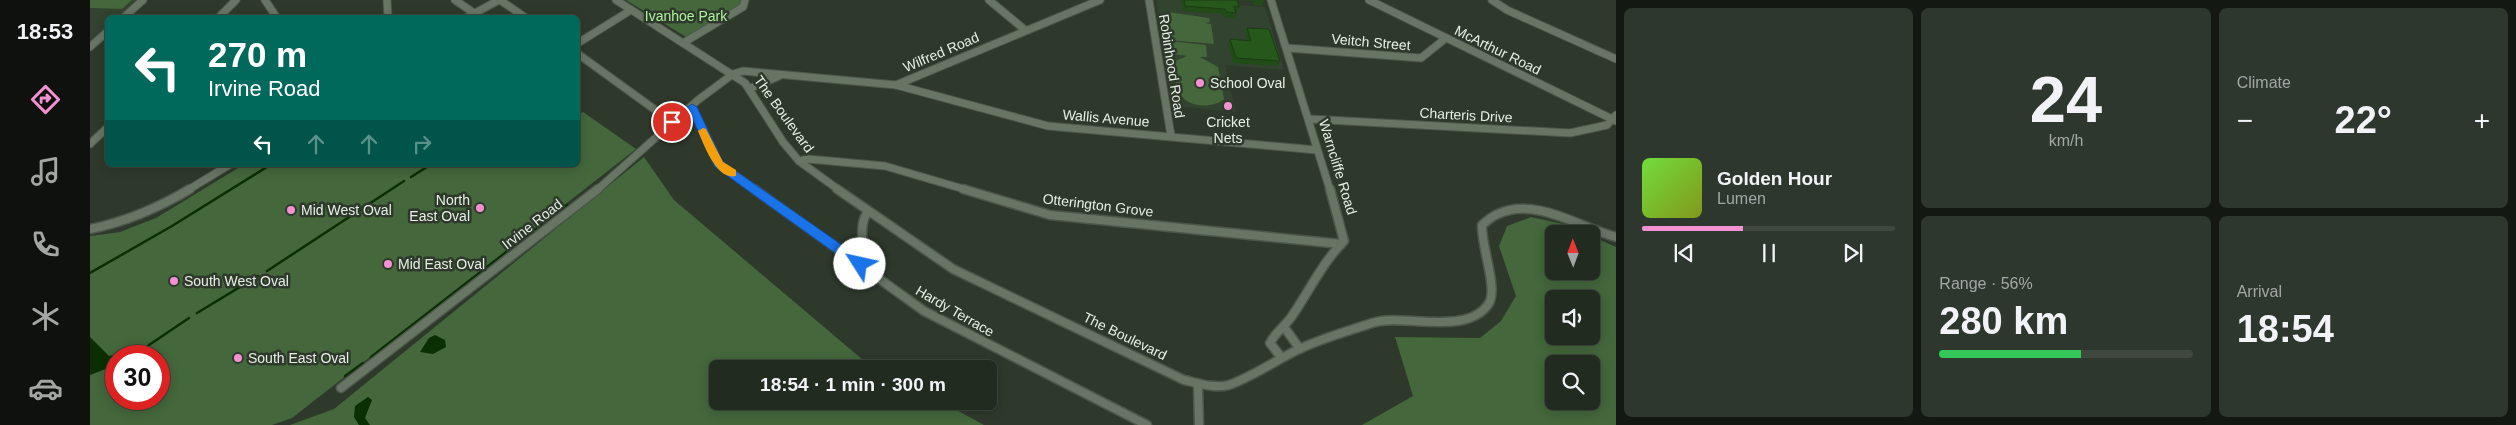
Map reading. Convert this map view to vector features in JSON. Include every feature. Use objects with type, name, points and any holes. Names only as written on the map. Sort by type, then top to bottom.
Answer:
[{"type":"street","points":[[126,15],[142,0]]},
{"type":"street","points":[[221,15],[236,0]]},
{"type":"street","points":[[265,0],[275,15]]},
{"type":"street","points":[[387,0],[388,15]]},
{"type":"street","points":[[456,0],[474,13]]},
{"type":"street","points":[[471,15],[500,0],[522,15]]},
{"type":"street","name":"The Boulevard","points":[[616,0],[733,74],[751,88],[783,142],[799,161],[868,212],[953,269],[1184,380],[1198,384],[1209,386],[1228,385],[1281,357],[1375,322],[1462,321],[1484,311],[1494,288],[1480,238],[1482,225],[1500,211],[1520,208],[1540,211],[1616,237]]},
{"type":"street","points":[[682,43],[743,7],[746,0]]},
{"type":"street","points":[[989,0],[1025,30]]},
{"type":"street","name":"Wilfred Road","points":[[733,74],[743,71],[896,85],[1100,0]]},
{"type":"street","name":"Robinhood Road","points":[[1149,0],[1171,136]]},
{"type":"street","name":"Warncliffe Road","points":[[1271,0],[1344,235],[1344,241],[1341,244]]},
{"type":"street","name":"McArthur Road","points":[[1369,0],[1615,118]]},
{"type":"street","points":[[1492,0],[1508,10],[1616,59]]},
{"type":"street","points":[[580,42],[631,10]]},
{"type":"street","points":[[90,47],[105,34]]},
{"type":"street","name":"Veitch Street","points":[[1287,48],[1421,58],[1446,38]]},
{"type":"street","points":[[98,40],[105,41]]},
{"type":"street","points":[[580,55],[672,122]]},
{"type":"street","name":"Irvine Road","points":[[341,388],[597,190],[636,158],[672,122],[733,74]]},
{"type":"street","name":"Wilfred Road","points":[[751,88],[783,75]]},
{"type":"street","name":"Wallis Avenue","points":[[896,85],[1048,126],[1318,150]]},
{"type":"street","name":"Hardy Terrace","points":[[692,107],[719,164],[924,311],[1147,425]]},
{"type":"street","name":"Charteris Drive","points":[[1309,119],[1570,132],[1607,125],[1615,118]]},
{"type":"street","points":[[90,144],[105,129]]},
{"type":"street","name":"Otterington Grove","points":[[799,161],[808,159],[884,166],[1050,215],[1341,244]]},
{"type":"street","points":[[90,228],[119,222],[154,210],[226,167]]},
{"type":"street","points":[[860,264],[863,256],[863,218],[868,212]]},
{"type":"street","points":[[1281,357],[1270,343],[1272,336],[1284,327],[1316,276],[1341,244]]},
{"type":"street","points":[[1284,327],[1300,349]]},
{"type":"street","points":[[1198,384],[1199,425]]},
{"type":"shaded area","points":[[90,0],[140,0],[122,15],[105,15],[105,31],[90,44]]},
{"type":"shaded area","points":[[1156,0],[1224,0],[1226,4],[1265,7],[1284,70],[1225,65],[1236,112],[1173,106]]},
{"type":"shaded area","points":[[435,335],[445,340],[446,347],[433,354],[420,352],[429,338]]},
{"type":"shaded area","points":[[90,337],[105,352],[105,369],[90,375]]},
{"type":"shaded area","points":[[368,397],[372,400],[365,418],[370,425],[359,425],[354,417],[355,406]]},
{"type":"green space","points":[[90,0],[132,0],[122,9],[90,8]]},
{"type":"green space","name":"Ivanhoe Park","points":[[626,0],[742,0],[740,5],[686,37]]},
{"type":"green space","points":[[1168,12],[1209,18],[1210,22],[1205,23],[1211,24],[1214,44],[1169,40],[1166,20],[1174,20],[1169,19]]},
{"type":"green space","name":"School Oval","points":[[1169,41],[1206,45],[1207,57],[1200,57],[1218,67],[1224,99],[1213,104],[1200,105],[1193,104],[1182,97],[1176,81],[1175,61],[1187,56],[1172,54]]},
{"type":"green space","points":[[583,112],[636,149],[292,418],[272,425],[90,425],[90,236],[120,232],[156,218],[240,167],[580,167],[580,114]]},
{"type":"green space","points":[[644,157],[674,200],[863,360],[709,360],[709,410],[956,410],[984,425],[290,425],[334,409]]},
{"type":"green space","points":[[1531,217],[1565,225],[1545,225],[1545,280],[1600,280],[1600,240],[1616,247],[1616,425],[1362,425],[1413,396],[1395,337],[1480,338],[1501,321],[1516,296],[1499,246],[1507,226]]},
{"type":"building","points":[[1184,0],[1237,0],[1239,7],[1234,6],[1236,13],[1226,12],[1225,9],[1185,6]]},
{"type":"building","points":[[1247,28],[1269,29],[1280,61],[1236,58],[1230,39],[1251,41]]},
{"type":"waterway","points":[[90,273],[172,226],[267,167]]},
{"type":"waterway","points":[[411,177],[427,167]]},
{"type":"waterway","points":[[267,271],[404,181]]},
{"type":"waterway","points":[[371,357],[567,205]]},
{"type":"waterway","points":[[197,313],[258,276]]},
{"type":"waterway","points":[[149,345],[189,318]]},
{"type":"waterway","points":[[345,376],[363,363]]},
{"type":"slow traffic","points":[[703,131],[714,157],[719,164],[732,173]]},
{"type":"place","name":"School Oval","points":[[1200,83]]},
{"type":"place","name":"Cricket Nets","points":[[1228,106]]},
{"type":"place","name":"North East Oval","points":[[480,208]]},
{"type":"place","name":"Mid West Oval","points":[[291,210]]},
{"type":"place","name":"Mid East Oval","points":[[388,264]]},
{"type":"place","name":"South West Oval","points":[[174,281]]},
{"type":"place","name":"South East Oval","points":[[238,358]]},
{"type":"route","points":[[672,122],[692,107],[714,157],[719,164],[860,264]]}]
